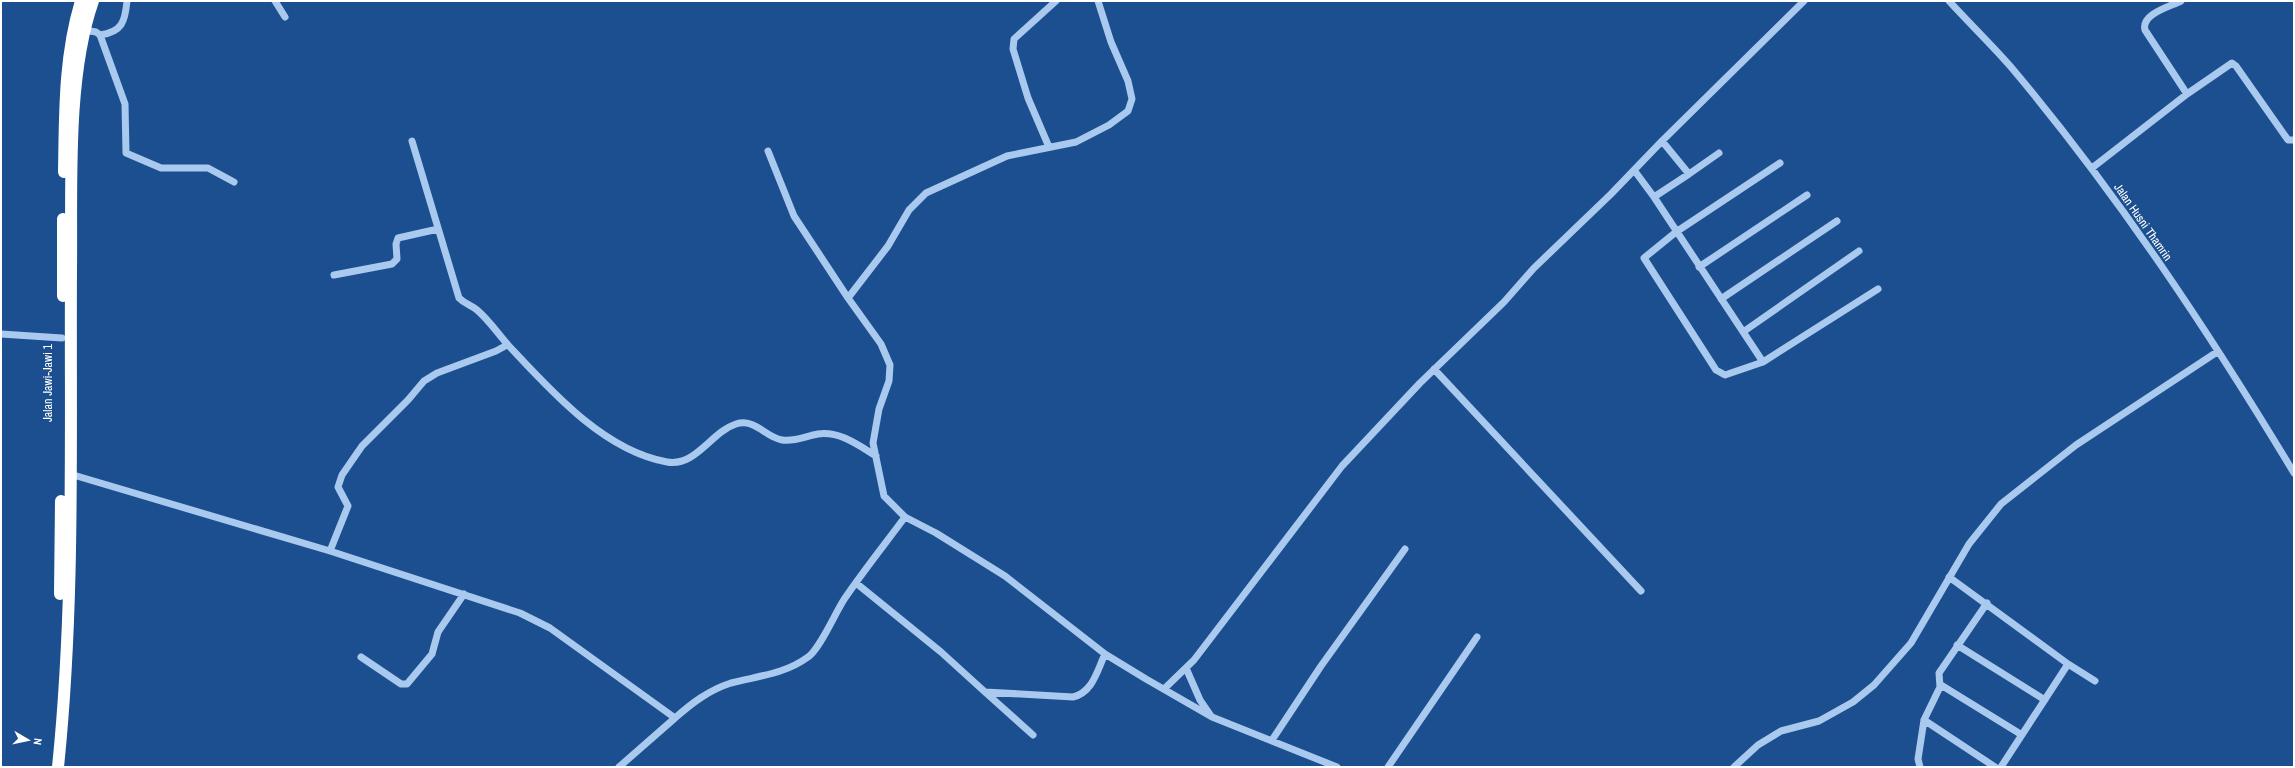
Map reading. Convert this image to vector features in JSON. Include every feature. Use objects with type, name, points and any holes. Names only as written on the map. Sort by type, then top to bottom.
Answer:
[{"type":"highway","name":"Jalan Jawi-Jawi 1","points":[[50,767],[58,688],[65,553],[62,338],[67,302],[67,68],[72,33],[81,1]]},
{"type":"highway","points":[[58,767],[65,689],[65,553],[70,474],[67,302],[74,130],[80,56],[84,30],[92,1]]},
{"type":"street","points":[[100,35],[118,30],[125,14],[127,1]]},
{"type":"street","points":[[275,1],[285,17]]},
{"type":"street","points":[[1048,147],[1028,98],[1013,49],[1013,43],[1017,37],[1035,23],[1056,1]]},
{"type":"street","points":[[848,298],[888,246],[909,210],[926,193],[1007,156],[1076,142],[1109,125],[1128,111],[1132,99],[1128,80],[1111,42],[1098,1]]},
{"type":"street","points":[[1164,689],[1186,668],[1342,466],[1434,369],[1504,302],[1534,268],[1804,1]]},
{"type":"street","name":"Jalan Husni Thamrin","points":[[1949,1],[2010,66],[2092,168],[2217,352],[2294,473]]},
{"type":"street","points":[[2180,1],[2147,18],[2144,25],[2187,94]]},
{"type":"street","points":[[84,30],[96,32],[100,35],[125,104],[126,153],[161,168],[208,168],[234,182]]},
{"type":"street","points":[[2092,168],[2187,94],[2232,63],[2236,66],[2288,140],[2294,140]]},
{"type":"street","points":[[412,141],[459,298],[476,309],[501,348],[557,398],[583,419],[615,441],[643,456],[666,462],[684,462],[729,426],[745,422],[783,440],[797,440],[818,434],[835,435],[849,439],[876,456]]},
{"type":"street","points":[[1662,141],[1689,174]]},
{"type":"street","points":[[768,151],[794,216],[848,298],[881,344],[890,364],[889,381],[879,409],[873,443],[884,496],[905,517],[936,533],[1005,576],[1105,654],[1212,717],[1337,767]]},
{"type":"street","points":[[1654,197],[1719,153]]},
{"type":"street","points":[[1780,163],[1676,232],[1645,255],[1644,259],[1716,370],[1725,375],[1762,362],[1878,289]]},
{"type":"street","points":[[1634,170],[1654,197],[1762,362]]},
{"type":"street","points":[[1699,267],[1807,195]]},
{"type":"street","points":[[1721,299],[1837,221]]},
{"type":"street","points":[[334,275],[392,264],[397,259],[396,244],[398,238],[438,230]]},
{"type":"street","points":[[1743,332],[1859,252]]},
{"type":"street","points":[[1,334],[62,338]]},
{"type":"street","points":[[330,551],[348,506],[339,492],[339,482],[362,446],[430,377],[501,348]]},
{"type":"street","points":[[1734,767],[1758,745],[1782,731],[1819,721],[1853,702],[1874,685],[1911,643],[1969,544],[2001,504],[2076,445],[2217,352]]},
{"type":"street","points":[[1434,369],[1641,591]]},
{"type":"street","points":[[70,474],[330,551],[520,613],[550,628],[675,718]]},
{"type":"street","points":[[619,767],[690,704],[708,692],[730,684],[774,674],[810,656],[856,583],[905,517]]},
{"type":"street","points":[[1272,740],[1321,666],[1405,549]]},
{"type":"street","points":[[1949,578],[1987,603],[2068,664],[2095,681]]},
{"type":"street","points":[[856,583],[941,652],[1033,735]]},
{"type":"street","points":[[361,657],[401,684],[407,684],[432,654],[438,632],[464,594]]},
{"type":"street","points":[[1920,767],[1918,759],[1924,720],[1941,685],[1939,673],[1987,603]]},
{"type":"street","points":[[1388,767],[1477,637]]},
{"type":"street","points":[[1957,645],[2044,700]]},
{"type":"street","points":[[985,692],[1073,697],[1080,695],[1091,686],[1105,654]]},
{"type":"street","points":[[2001,767],[2068,664]]},
{"type":"street","points":[[1186,668],[1200,700],[1212,717]]},
{"type":"street","points":[[1941,685],[2022,735]]},
{"type":"street","points":[[1924,720],[1995,767]]}]
